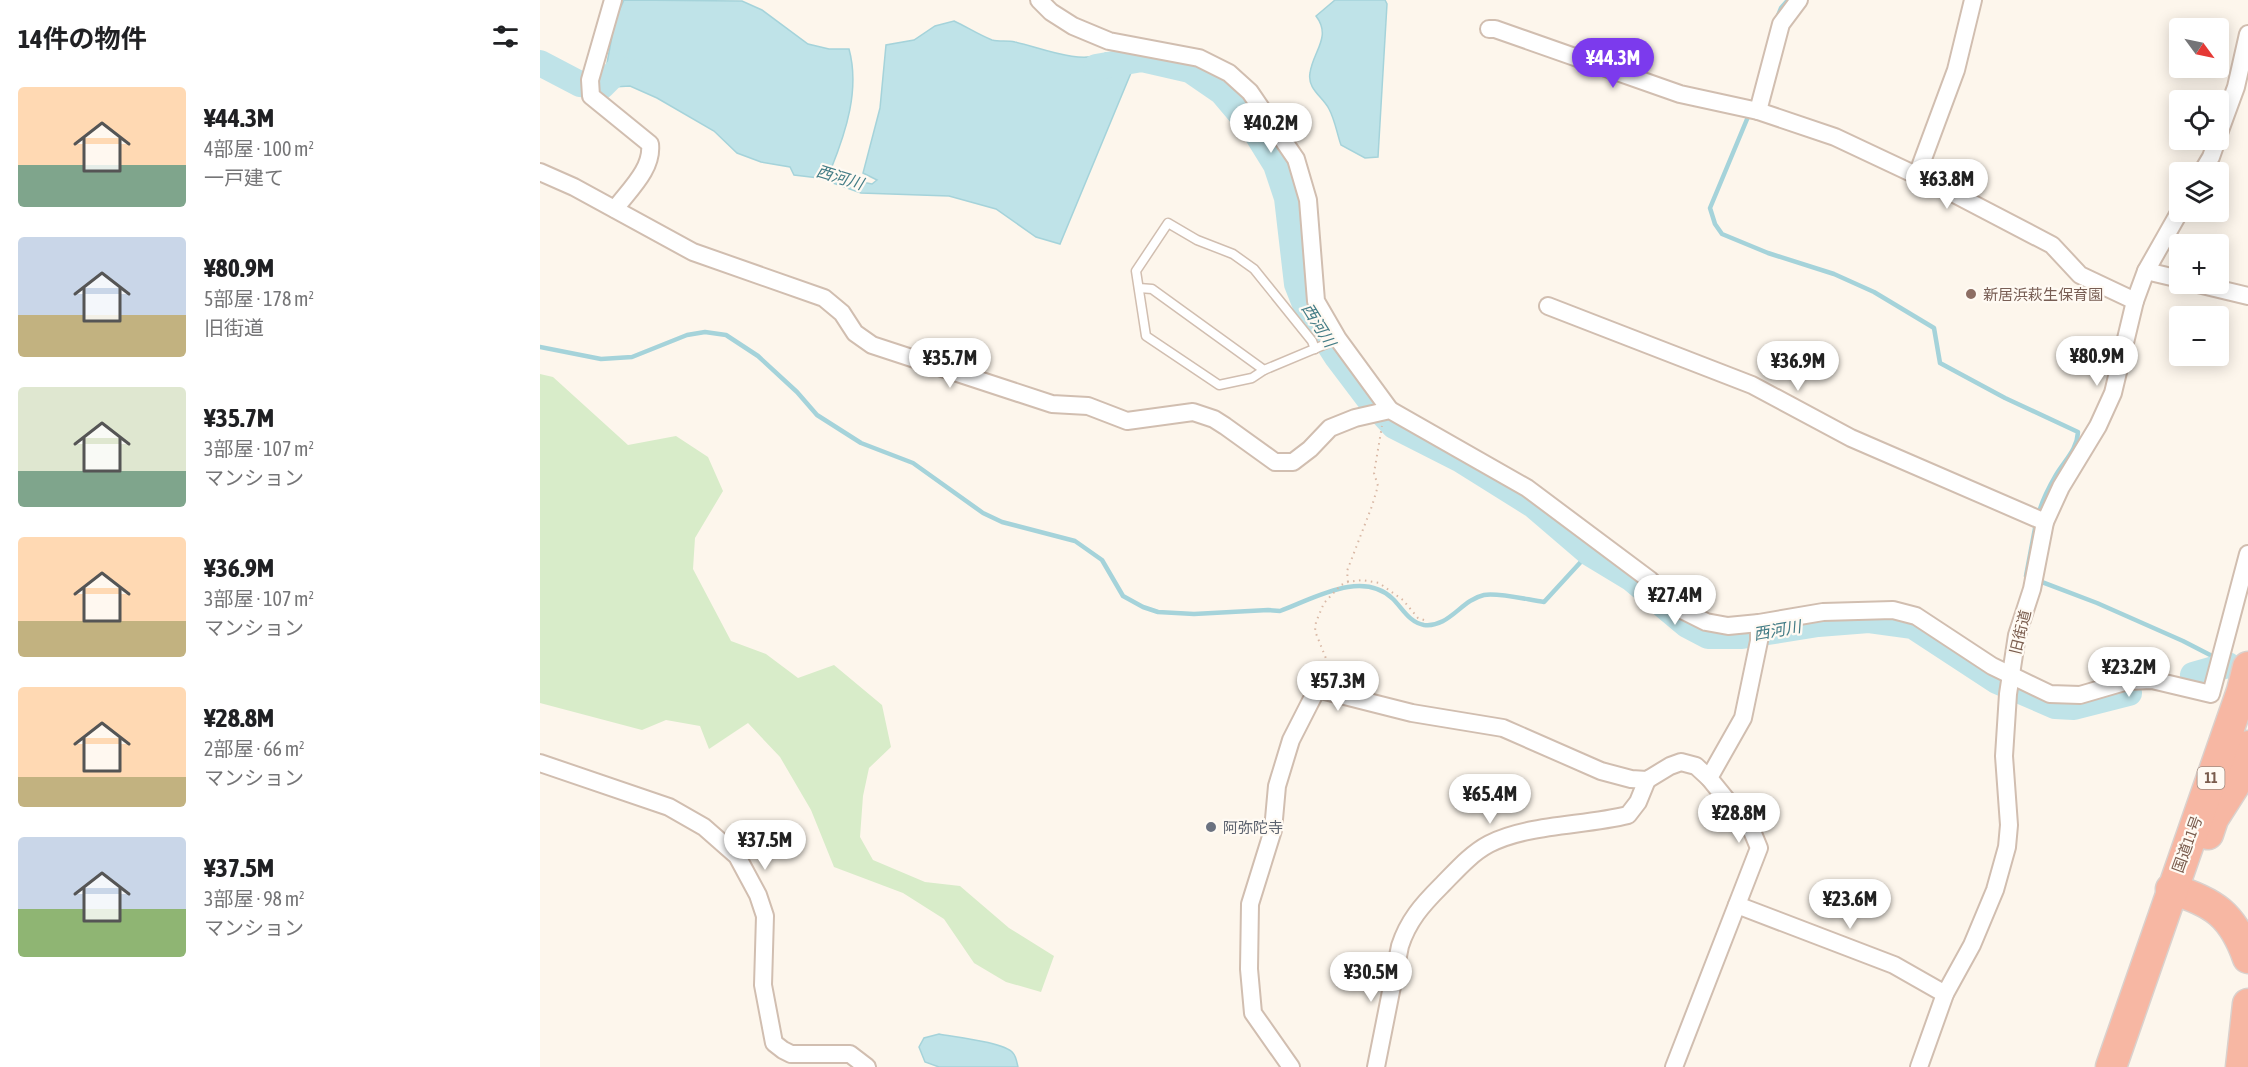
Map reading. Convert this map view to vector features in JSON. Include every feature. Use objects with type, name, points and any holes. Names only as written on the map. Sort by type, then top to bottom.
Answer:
[{"type":"highway","name":"国道11号","points":[[2178,891],[2248,667]]},
{"type":"highway","name":"国道11号","points":[[2111,1067],[2139,987],[2178,891],[2213,819],[2234,786],[2248,746]]},
{"type":"highway","points":[[2178,891],[2211,904],[2229,921],[2242,939],[2248,958]]},
{"type":"highway","points":[[2241,1067],[2248,1004]]},
{"type":"street","points":[[613,0],[590,88],[650,144],[651,156],[644,171],[615,209]]},
{"type":"street","points":[[1039,0],[1051,12],[1073,26],[1109,41],[1198,58],[1228,73],[1250,92],[1296,159],[1308,200],[1316,301],[1327,344],[1385,412],[1527,488],[1650,580],[1682,610],[1706,622],[1759,631],[1823,612],[1893,610],[1916,616],[2009,683],[2050,694],[2080,694],[2128,681],[2152,680],[2211,694],[2248,554]]},
{"type":"street","points":[[1752,110],[1781,24],[1799,0]]},
{"type":"street","points":[[1917,175],[1956,70],[1973,0]]},
{"type":"street","points":[[1489,29],[1495,29],[1680,94],[1752,110],[1835,137],[1917,175],[2052,245],[2080,275],[2135,301]]},
{"type":"street","points":[[2229,107],[2248,35]]},
{"type":"street","points":[[540,172],[574,187],[693,252],[824,298],[842,313],[855,333],[872,345],[1052,404],[1088,406],[1127,421],[1193,412],[1214,419],[1275,462],[1293,462],[1310,449],[1330,428],[1355,418],[1385,412]]},
{"type":"street","name":"旧街道","points":[[1919,1067],[1945,994],[1972,945],[1991,901],[2007,847],[2009,825],[2004,756],[2009,683],[2017,634],[2037,571],[2039,519],[2098,426],[2113,393],[2135,301],[2146,271],[2174,222]]},
{"type":"street","points":[[2146,271],[2169,276]]},
{"type":"street","points":[[2229,291],[2248,296]]},
{"type":"street","points":[[1548,306],[1741,381],[1851,438],[2039,519]]},
{"type":"street","points":[[1709,778],[1743,718],[1759,631]]},
{"type":"street","points":[[1291,1067],[1253,1013],[1249,969],[1250,904],[1273,830],[1277,786],[1291,740],[1317,689],[1412,713],[1503,728],[1601,771],[1647,780]]},
{"type":"street","points":[[1376,1067],[1404,931],[1415,912],[1462,864],[1486,845],[1509,835],[1628,815],[1638,802],[1647,780],[1681,762],[1696,766],[1709,778],[1752,831],[1759,848],[1674,1067]]},
{"type":"street","points":[[540,763],[669,807],[704,827],[737,856],[758,895],[765,916],[763,985],[774,1043],[791,1054],[850,1054],[867,1067]]},
{"type":"street","points":[[1737,905],[1894,965],[1945,994]]},
{"type":"lane","points":[[1168,222],[1197,240],[1233,254],[1254,269],[1312,341],[1327,344],[1264,370],[1252,378],[1219,385],[1146,336],[1136,271],[1168,222]]},
{"type":"lane","points":[[1139,288],[1152,289],[1264,370]]},
{"type":"path","points":[[1348,582],[1347,571],[1378,486],[1374,473],[1385,412]]},
{"type":"path","points":[[1317,689],[1327,661],[1315,631],[1316,622],[1324,603],[1341,585],[1362,580],[1379,583],[1403,600],[1418,618],[1427,621]]},
{"type":"green space","points":[[540,374],[553,377],[628,445],[676,436],[708,457],[723,491],[695,538],[693,569],[731,641],[766,654],[798,678],[834,665],[882,705],[891,747],[869,768],[863,796],[860,837],[873,860],[925,882],[960,886],[1009,928],[1054,956],[1041,992],[1006,982],[974,963],[944,919],[903,893],[834,867],[811,810],[780,757],[748,723],[709,749],[700,726],[666,720],[642,730],[540,703]]},
{"type":"water","points":[[624,0],[742,1],[762,10],[808,44],[829,49],[849,49],[853,79],[850,110],[831,169],[832,173],[847,179],[872,184],[877,180],[863,173],[880,108],[886,45],[914,40],[935,26],[954,21],[992,40],[1015,42],[1072,56],[1084,57],[1106,53],[1130,61],[1133,68],[1060,244],[1036,237],[996,209],[949,196],[861,193],[819,178],[794,175],[790,167],[761,162],[737,153],[714,131],[657,98],[630,86],[602,90],[615,20]]},
{"type":"water","points":[[1335,0],[1385,0],[1387,4],[1378,157],[1365,158],[1341,145],[1329,109],[1311,84],[1310,73],[1322,37],[1316,16]]},
{"type":"water","points":[[939,1034],[990,1043],[1008,1049],[1014,1054],[1018,1067],[939,1067],[925,1062],[919,1047],[924,1038]]},
{"type":"waterway","points":[[1777,18],[1781,8],[1788,0]]},
{"type":"waterway","name":"西河川","points":[[1096,67],[1142,59],[1190,70],[1222,92],[1255,131],[1276,165],[1287,198],[1297,284],[1308,312],[1337,357],[1368,398],[1394,426],[1461,460],[1533,505],[1589,553],[1632,579],[1687,625],[1708,636],[1742,636],[1818,624],[1869,620],[1913,626],[1997,681],[2055,706],[2074,707],[2129,693]]},
{"type":"waterway","name":"西河川","points":[[540,63],[580,84],[602,86],[619,69],[630,72]]},
{"type":"waterway","points":[[1750,112],[1710,208],[1715,224],[1722,234],[1768,253],[1834,274],[1874,292],[1934,328],[1940,363],[2005,398],[2078,432],[2073,450],[2051,484],[2038,515]]},
{"type":"waterway","points":[[540,347],[601,359],[632,357],[687,335],[705,332],[726,335],[758,356],[797,392],[817,415],[861,443],[913,463],[983,513],[1002,522],[1075,541],[1102,560],[1123,596],[1158,612],[1194,614],[1280,611],[1322,594],[1352,586],[1381,590],[1414,621],[1424,625],[1433,625],[1448,618],[1468,602],[1484,595],[1505,595],[1544,602],[1589,553]]},
{"type":"waterway","points":[[2036,523],[2026,576],[2097,603],[2216,658]]},
{"type":"waterway","name":"西河川","points":[[2193,675],[2228,665]]},
{"type":"place","name":"新居浜萩生保育園","points":[[1971,294]]},
{"type":"place","name":"阿弥陀寺","points":[[1211,827]]}]
